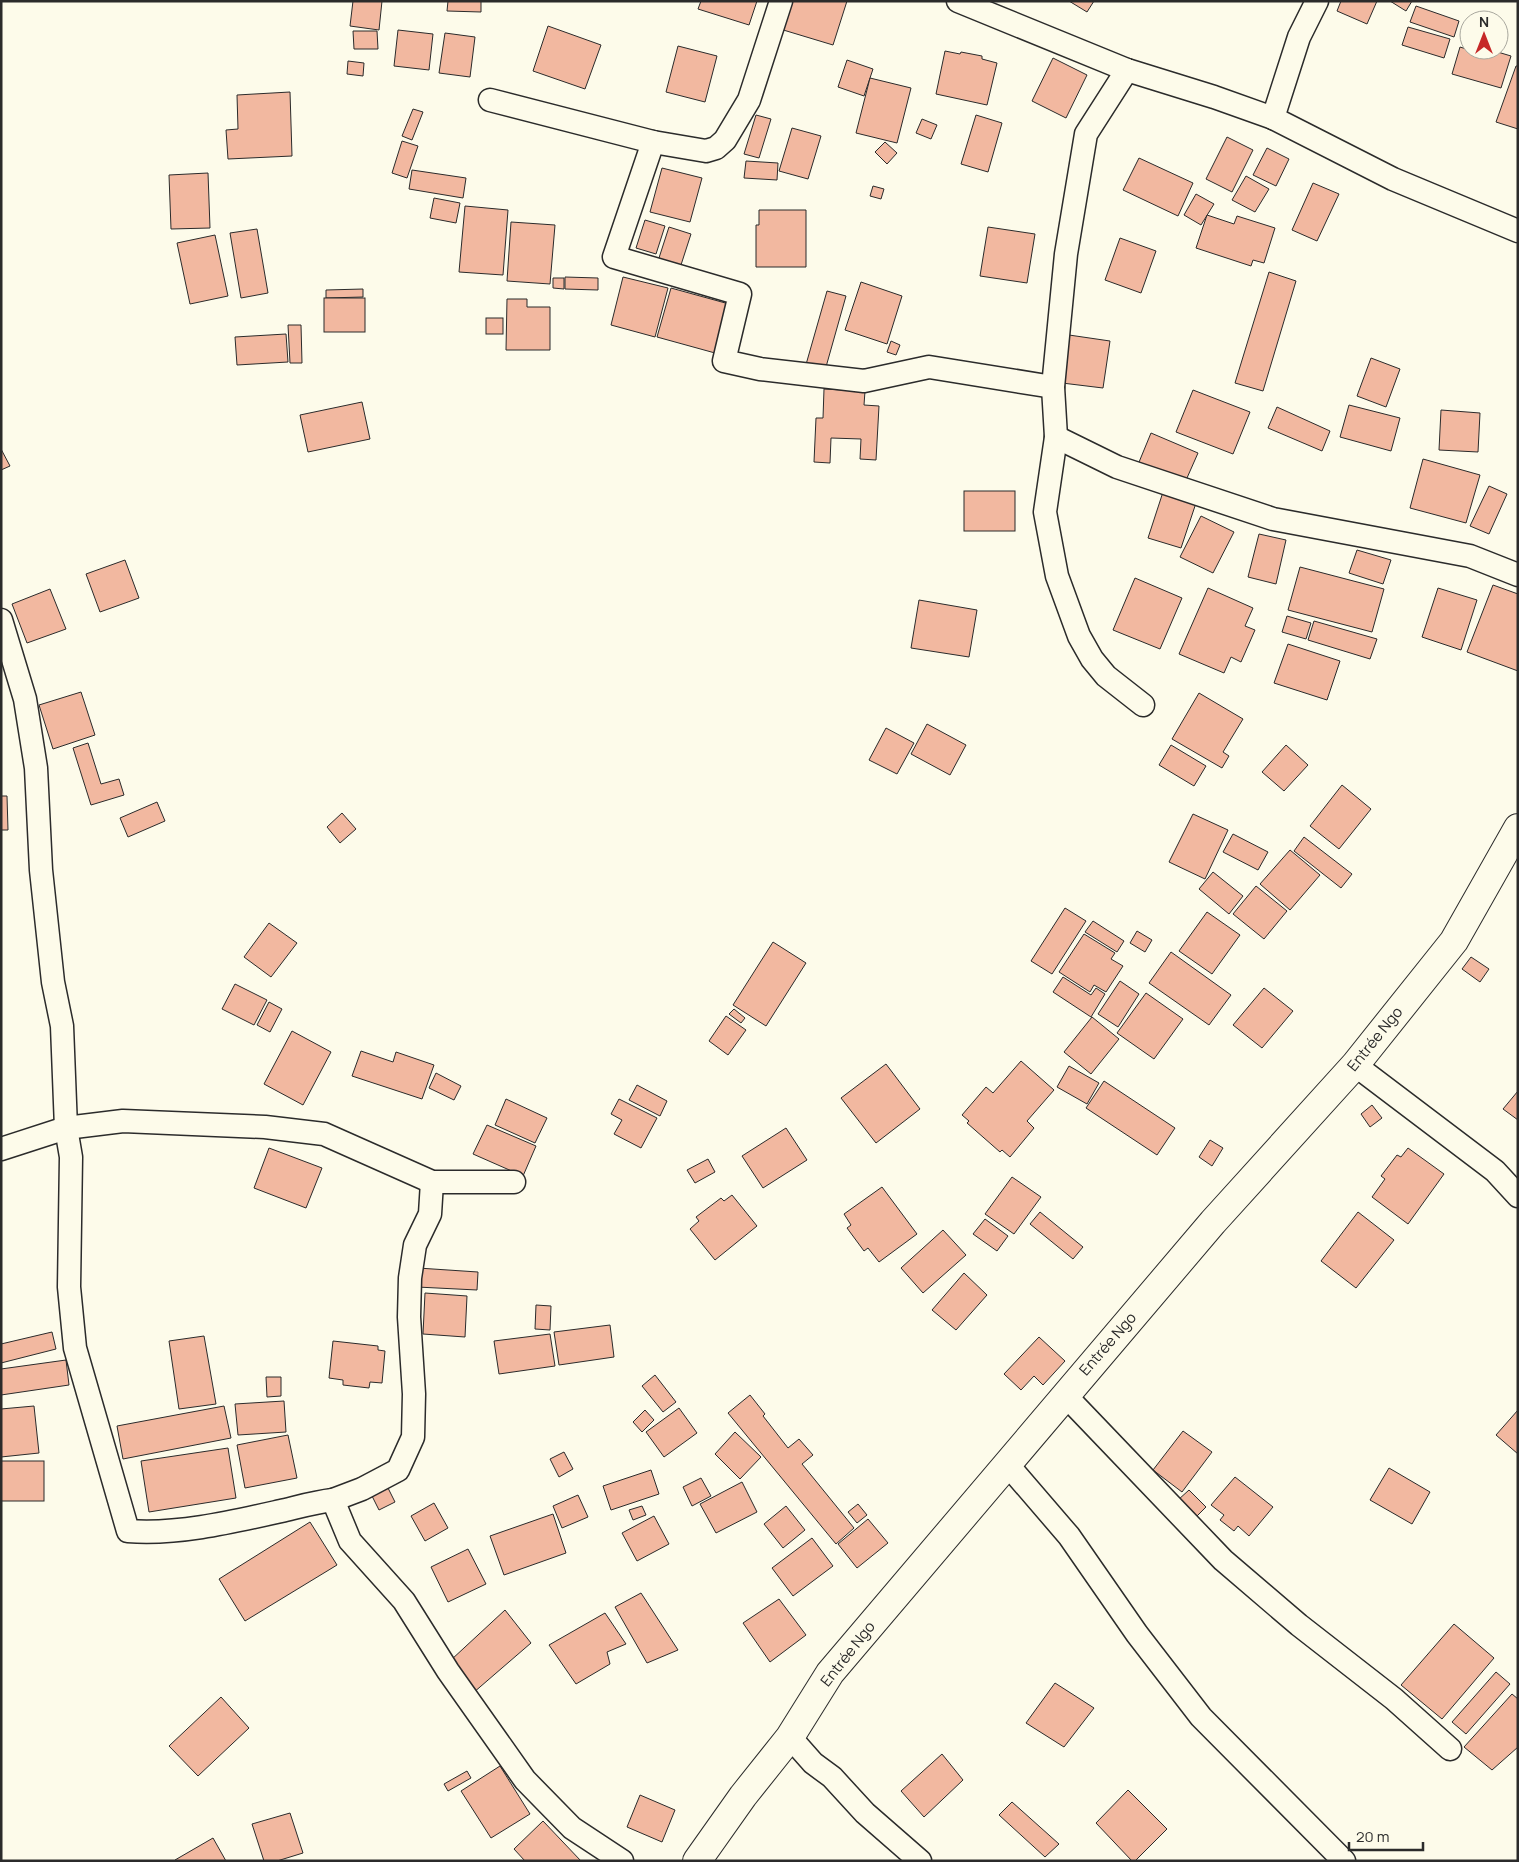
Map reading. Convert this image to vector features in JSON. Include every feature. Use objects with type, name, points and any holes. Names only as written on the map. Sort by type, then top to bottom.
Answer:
[{"type":"street","points":[[490,100],[653,142],[706,151],[716,148],[725,140],[749,100],[781,1]]},
{"type":"street","points":[[958,1],[1127,70],[1214,97],[1273,118],[1393,179],[1518,231]]},
{"type":"street","points":[[1273,118],[1299,37],[1318,1]]},
{"type":"street","points":[[1127,70],[1086,134],[1066,254],[1053,388],[1056,437],[1045,512],[1057,576],[1079,636],[1092,658],[1106,676],[1143,705]]},
{"type":"street","points":[[653,142],[614,257],[740,294],[724,360],[760,369],[864,380],[929,367],[1053,388]]},
{"type":"street","points":[[1056,437],[1117,467],[1273,519],[1470,556],[1518,575]]},
{"type":"street","points":[[1,620],[25,698],[36,768],[41,870],[53,982],[62,1026],[66,1128],[71,1157],[69,1287],[76,1348],[128,1531],[150,1533],[218,1524],[316,1502],[334,1500],[362,1489],[398,1470],[413,1437],[414,1394],[408,1317],[410,1278],[415,1245],[430,1214],[432,1182]]},
{"type":"street","name":"Entrée Ngo","points":[[697,1861],[743,1796],[790,1737],[830,1673],[1213,1222],[1355,1066],[1454,941],[1518,828]]},
{"type":"street","points":[[1355,1066],[1495,1171],[1518,1196]]},
{"type":"street","points":[[1,1149],[66,1128],[124,1121],[265,1127],[324,1134],[432,1182],[514,1182]]},
{"type":"street","points":[[1065,1395],[1223,1560],[1300,1625],[1394,1699],[1450,1749]]},
{"type":"street","points":[[1007,1464],[1069,1536],[1137,1634],[1201,1717],[1344,1861]]},
{"type":"street","points":[[334,1500],[350,1542],[404,1601],[448,1671],[525,1780],[572,1828],[622,1861]]},
{"type":"street","points":[[790,1737],[813,1763],[832,1777],[865,1813],[920,1861]]},
{"type":"building","points":[[353,1],[382,1],[379,30],[350,26]]},
{"type":"building","points":[[448,1],[481,1],[481,12],[447,11]]},
{"type":"building","points":[[701,1],[757,1],[749,25],[698,9]]},
{"type":"building","points":[[789,1],[847,1],[833,45],[780,29]]},
{"type":"building","points":[[1069,1],[1094,1],[1087,12]]},
{"type":"building","points":[[1341,1],[1377,1],[1367,24],[1337,11]]},
{"type":"building","points":[[1390,1],[1412,1],[1406,11]]},
{"type":"building","points":[[1416,6],[1459,21],[1454,37],[1410,22]]},
{"type":"building","points":[[548,26],[601,45],[585,89],[533,71]]},
{"type":"building","points":[[1408,27],[1450,39],[1444,58],[1402,45]]},
{"type":"building","points":[[398,30],[433,34],[429,70],[394,66]]},
{"type":"building","points":[[353,31],[377,31],[378,49],[354,49]]},
{"type":"building","points":[[445,33],[475,37],[470,77],[439,73]]},
{"type":"building","points":[[678,46],[717,56],[705,102],[666,92]]},
{"type":"building","points":[[1459,50],[1459,60],[1509,60],[1509,55],[1511,56],[1501,88],[1452,74]]},
{"type":"building","points":[[945,51],[982,56],[982,59],[997,63],[987,105],[936,94]]},
{"type":"building","points":[[1053,58],[1087,75],[1066,118],[1032,101]]},
{"type":"building","points":[[847,60],[873,69],[864,96],[838,87]]},
{"type":"building","points":[[348,61],[364,63],[363,76],[347,74]]},
{"type":"building","points":[[1516,66],[1518,66],[1518,129],[1496,122]]},
{"type":"building","points":[[870,78],[911,88],[897,143],[856,133]]},
{"type":"building","points":[[290,92],[292,156],[228,159],[226,130],[238,129],[237,95]]},
{"type":"building","points":[[413,109],[423,112],[412,140],[402,136]]},
{"type":"building","points":[[756,115],[771,119],[759,158],[744,154]]},
{"type":"building","points":[[976,115],[1002,123],[988,172],[961,164]]},
{"type":"building","points":[[922,119],[937,125],[931,139],[916,133]]},
{"type":"building","points":[[792,128],[821,136],[808,179],[779,171]]},
{"type":"building","points":[[1227,137],[1253,150],[1232,192],[1206,179]]},
{"type":"building","points":[[402,141],[418,146],[407,178],[392,173]]},
{"type":"building","points":[[885,142],[897,153],[887,164],[875,152]]},
{"type":"building","points":[[1267,148],[1289,159],[1276,186],[1253,175]]},
{"type":"building","points":[[1139,158],[1193,183],[1178,216],[1123,190]]},
{"type":"building","points":[[746,161],[778,163],[777,180],[744,178]]},
{"type":"building","points":[[662,168],[702,178],[690,222],[650,212]]},
{"type":"building","points":[[412,170],[466,178],[463,198],[409,189]]},
{"type":"building","points":[[208,173],[210,228],[171,229],[169,175]]},
{"type":"building","points":[[1246,176],[1269,189],[1255,212],[1232,200]]},
{"type":"building","points":[[1313,183],[1339,194],[1317,241],[1292,230]]},
{"type":"building","points":[[873,186],[884,189],[881,199],[870,196]]},
{"type":"building","points":[[1196,194],[1214,204],[1201,225],[1184,215]]},
{"type":"building","points":[[434,198],[460,203],[456,223],[430,218]]},
{"type":"building","points":[[465,206],[508,210],[503,275],[459,272]]},
{"type":"building","points":[[759,210],[806,210],[806,267],[756,267],[756,225],[759,225]]},
{"type":"building","points":[[1207,215],[1234,224],[1237,216],[1275,228],[1264,263],[1253,260],[1251,266],[1196,248]]},
{"type":"building","points":[[645,220],[665,226],[656,254],[636,248]]},
{"type":"building","points":[[511,222],[555,225],[550,284],[507,281]]},
{"type":"building","points":[[669,227],[691,234],[680,268],[658,261]]},
{"type":"building","points":[[988,227],[1035,234],[1027,283],[980,276]]},
{"type":"building","points":[[257,229],[268,293],[241,298],[230,233]]},
{"type":"building","points":[[215,235],[228,296],[190,304],[177,243]]},
{"type":"building","points":[[1120,238],[1156,251],[1141,293],[1105,280]]},
{"type":"building","points":[[1269,272],[1296,281],[1263,391],[1235,383]]},
{"type":"building","points":[[565,277],[598,278],[598,290],[565,289]]},
{"type":"building","points":[[623,277],[668,288],[655,337],[611,325]]},
{"type":"building","points":[[553,278],[564,278],[564,289],[553,288]]},
{"type":"building","points":[[861,282],[902,296],[887,344],[845,330]]},
{"type":"building","points":[[671,288],[729,304],[715,353],[657,337]]},
{"type":"building","points":[[363,289],[363,297],[326,298],[326,290]]},
{"type":"building","points":[[827,291],[846,296],[824,374],[805,368]]},
{"type":"building","points":[[324,298],[365,298],[365,332],[324,332]]},
{"type":"building","points":[[507,299],[527,299],[527,307],[550,307],[550,350],[506,350]]},
{"type":"building","points":[[486,318],[503,318],[503,334],[486,334]]},
{"type":"building","points":[[288,325],[301,325],[302,363],[290,363]]},
{"type":"building","points":[[286,334],[288,362],[237,365],[235,337]]},
{"type":"building","points":[[1069,335],[1110,341],[1103,388],[1062,383]]},
{"type":"building","points":[[891,341],[900,345],[896,355],[887,352]]},
{"type":"building","points":[[1371,358],[1400,369],[1386,407],[1357,396]]},
{"type":"building","points":[[824,389],[865,391],[864,405],[879,406],[876,460],[860,459],[861,439],[831,438],[830,463],[814,462],[816,418],[823,418]]},
{"type":"building","points":[[1193,390],[1250,412],[1233,454],[1176,432]]},
{"type":"building","points":[[362,402],[370,439],[308,452],[300,415]]},
{"type":"building","points":[[1349,405],[1400,418],[1391,451],[1340,437]]},
{"type":"building","points":[[1277,407],[1330,431],[1322,451],[1268,428]]},
{"type":"building","points":[[1441,410],[1480,413],[1478,452],[1439,450]]},
{"type":"building","points":[[1151,433],[1198,453],[1183,487],[1137,467]]},
{"type":"building","points":[[1,449],[10,466],[1,470]]},
{"type":"building","points":[[1423,459],[1480,475],[1466,523],[1410,508]]},
{"type":"building","points":[[1489,486],[1507,494],[1489,534],[1470,526]]},
{"type":"building","points":[[964,491],[1015,491],[1015,531],[964,531]]},
{"type":"building","points":[[1163,492],[1196,503],[1181,548],[1148,538]]},
{"type":"building","points":[[1201,516],[1234,532],[1213,573],[1180,557]]},
{"type":"building","points":[[1259,534],[1286,540],[1276,584],[1248,577]]},
{"type":"building","points":[[1357,550],[1391,560],[1383,584],[1349,573]]},
{"type":"building","points":[[125,560],[139,598],[100,612],[86,574]]},
{"type":"building","points":[[1300,567],[1384,589],[1372,632],[1288,610]]},
{"type":"building","points":[[1135,578],[1182,598],[1160,649],[1113,630]]},
{"type":"building","points":[[1493,585],[1518,594],[1518,671],[1467,652]]},
{"type":"building","points":[[1208,588],[1253,608],[1245,626],[1255,630],[1241,662],[1231,657],[1224,673],[1179,654]]},
{"type":"building","points":[[1438,588],[1477,600],[1461,650],[1422,637]]},
{"type":"building","points":[[50,589],[66,629],[27,643],[12,604]]},
{"type":"building","points":[[919,600],[977,610],[969,657],[911,648]]},
{"type":"building","points":[[1287,616],[1311,623],[1306,639],[1282,632]]},
{"type":"building","points":[[1314,621],[1377,639],[1370,659],[1308,640]]},
{"type":"building","points":[[1288,644],[1340,661],[1327,700],[1274,683]]},
{"type":"building","points":[[81,692],[95,735],[53,749],[39,705]]},
{"type":"building","points":[[1199,693],[1243,719],[1223,752],[1229,756],[1222,768],[1172,739]]},
{"type":"building","points":[[927,724],[966,745],[950,775],[911,754]]},
{"type":"building","points":[[886,728],[914,743],[897,774],[869,760]]},
{"type":"building","points":[[88,743],[101,784],[119,779],[124,795],[91,805],[73,748]]},
{"type":"building","points":[[1171,745],[1206,766],[1194,786],[1159,765]]},
{"type":"building","points":[[1286,745],[1308,765],[1284,791],[1262,772]]},
{"type":"building","points":[[1342,785],[1371,809],[1339,849],[1310,826]]},
{"type":"building","points":[[1,796],[7,796],[8,830],[1,830]]},
{"type":"building","points":[[157,802],[165,821],[128,837],[120,818]]},
{"type":"building","points":[[342,813],[356,829],[340,843],[327,827]]},
{"type":"building","points":[[1193,814],[1228,830],[1205,879],[1169,862]]},
{"type":"building","points":[[1233,834],[1268,852],[1258,870],[1223,852]]},
{"type":"building","points":[[1304,837],[1352,874],[1341,888],[1294,851]]},
{"type":"building","points":[[1290,850],[1320,875],[1290,910],[1260,884]]},
{"type":"building","points":[[1213,872],[1243,896],[1229,914],[1199,889]]},
{"type":"building","points":[[1256,886],[1287,911],[1264,939],[1233,914]]},
{"type":"building","points":[[1065,908],[1086,921],[1052,974],[1031,961]]},
{"type":"building","points":[[1207,912],[1240,935],[1212,974],[1179,951]]},
{"type":"building","points":[[1093,921],[1124,941],[1117,952],[1085,932]]},
{"type":"building","points":[[269,923],[297,943],[271,977],[244,957]]},
{"type":"building","points":[[1137,931],[1152,940],[1145,952],[1130,943]]},
{"type":"building","points":[[1084,934],[1115,953],[1111,959],[1123,966],[1106,992],[1094,985],[1090,992],[1059,972]]},
{"type":"building","points":[[773,942],[806,963],[766,1026],[733,1005]]},
{"type":"building","points":[[1171,952],[1231,995],[1209,1025],[1149,983]]},
{"type":"building","points":[[1471,957],[1489,969],[1480,982],[1462,969]]},
{"type":"building","points":[[1063,977],[1091,995],[1096,988],[1105,994],[1091,1017],[1053,992]]},
{"type":"building","points":[[1120,981],[1139,994],[1118,1027],[1098,1014]]},
{"type":"building","points":[[235,984],[267,1000],[254,1025],[222,1009]]},
{"type":"building","points":[[1264,988],[1293,1011],[1262,1048],[1233,1025]]},
{"type":"building","points":[[1146,993],[1183,1019],[1154,1059],[1117,1033]]},
{"type":"building","points":[[269,1002],[282,1009],[270,1032],[257,1025]]},
{"type":"building","points":[[734,1009],[745,1018],[741,1023],[729,1014]]},
{"type":"building","points":[[726,1016],[746,1030],[728,1055],[709,1041]]},
{"type":"building","points":[[1092,1017],[1119,1039],[1091,1074],[1064,1052]]},
{"type":"building","points":[[292,1031],[331,1052],[303,1105],[264,1084]]},
{"type":"building","points":[[361,1051],[393,1062],[396,1052],[434,1065],[422,1099],[352,1076]]},
{"type":"building","points":[[1021,1061],[1054,1090],[1027,1121],[1034,1128],[1010,1157],[1002,1150],[1000,1152],[967,1123],[969,1121],[962,1115],[986,1087],[993,1093]]},
{"type":"building","points":[[886,1064],[920,1109],[876,1143],[841,1098]]},
{"type":"building","points":[[1069,1066],[1099,1083],[1087,1104],[1057,1087]]},
{"type":"building","points":[[436,1073],[461,1086],[454,1100],[429,1088]]},
{"type":"building","points":[[1104,1081],[1175,1128],[1157,1155],[1086,1108]]},
{"type":"building","points":[[637,1085],[667,1101],[660,1116],[629,1100]]},
{"type":"building","points":[[1518,1091],[1518,1120],[1503,1109]]},
{"type":"building","points":[[506,1099],[547,1118],[535,1143],[495,1125]]},
{"type":"building","points":[[619,1099],[657,1118],[641,1148],[614,1134],[622,1120],[611,1114]]},
{"type":"building","points":[[1372,1105],[1382,1118],[1370,1127],[1361,1114]]},
{"type":"building","points":[[487,1125],[536,1146],[523,1176],[473,1154]]},
{"type":"building","points":[[786,1128],[807,1160],[763,1188],[742,1156]]},
{"type":"building","points":[[1210,1140],[1223,1148],[1212,1166],[1199,1157]]},
{"type":"building","points":[[269,1148],[322,1168],[306,1208],[254,1188]]},
{"type":"building","points":[[1408,1148],[1444,1174],[1408,1224],[1372,1197],[1385,1179],[1381,1176],[1397,1155],[1401,1157]]},
{"type":"building","points":[[708,1159],[715,1172],[695,1183],[687,1170]]},
{"type":"building","points":[[1012,1177],[1041,1197],[1014,1234],[985,1214]]},
{"type":"building","points":[[882,1187],[917,1234],[879,1262],[868,1248],[864,1251],[847,1228],[851,1225],[844,1214]]},
{"type":"building","points":[[732,1195],[757,1226],[715,1260],[690,1229],[699,1221],[696,1217],[721,1198],[724,1201]]},
{"type":"building","points":[[1040,1212],[1083,1247],[1073,1259],[1030,1224]]},
{"type":"building","points":[[1358,1212],[1394,1240],[1356,1288],[1321,1261]]},
{"type":"building","points":[[985,1219],[1008,1236],[997,1251],[973,1234]]},
{"type":"building","points":[[943,1230],[966,1255],[923,1293],[901,1268]]},
{"type":"building","points":[[418,1268],[478,1272],[477,1290],[417,1287]]},
{"type":"building","points":[[964,1273],[987,1295],[956,1330],[932,1310]]},
{"type":"building","points":[[425,1293],[467,1296],[465,1337],[423,1334]]},
{"type":"building","points":[[536,1305],[551,1306],[550,1330],[535,1329]]},
{"type":"building","points":[[610,1325],[614,1357],[559,1365],[554,1332]]},
{"type":"building","points":[[52,1332],[56,1349],[1,1363],[1,1344]]},
{"type":"building","points":[[550,1334],[555,1366],[499,1374],[494,1341]]},
{"type":"building","points":[[204,1336],[216,1404],[179,1409],[169,1341]]},
{"type":"building","points":[[1039,1337],[1065,1361],[1043,1385],[1034,1376],[1021,1390],[1004,1374]]},
{"type":"building","points":[[333,1341],[378,1346],[378,1350],[385,1351],[382,1383],[370,1382],[369,1388],[343,1385],[343,1380],[329,1378]]},
{"type":"building","points":[[66,1360],[69,1385],[1,1395],[1,1369]]},
{"type":"building","points":[[655,1375],[676,1402],[663,1412],[642,1386]]},
{"type":"building","points":[[266,1377],[281,1377],[281,1396],[267,1397]]},
{"type":"building","points":[[750,1395],[765,1414],[763,1416],[788,1448],[799,1439],[813,1455],[802,1464],[854,1528],[836,1544],[728,1413]]},
{"type":"building","points":[[284,1401],[286,1432],[238,1435],[235,1404]]},
{"type":"building","points":[[34,1406],[39,1453],[1,1457],[1,1409]]},
{"type":"building","points":[[224,1406],[231,1438],[123,1459],[117,1426]]},
{"type":"building","points":[[679,1408],[697,1433],[664,1457],[646,1432]]},
{"type":"building","points":[[645,1410],[654,1420],[642,1432],[633,1422]]},
{"type":"building","points":[[1518,1410],[1518,1454],[1496,1435]]},
{"type":"building","points":[[1183,1431],[1212,1452],[1182,1492],[1153,1470]]},
{"type":"building","points":[[735,1432],[761,1457],[740,1479],[715,1454]]},
{"type":"building","points":[[288,1435],[297,1478],[245,1488],[237,1445]]},
{"type":"building","points":[[228,1448],[236,1498],[149,1512],[141,1461]]},
{"type":"building","points":[[564,1452],[573,1469],[559,1477],[550,1459]]},
{"type":"building","points":[[1,1461],[44,1461],[44,1501],[1,1501]]},
{"type":"building","points":[[1389,1468],[1430,1492],[1412,1524],[1370,1500]]},
{"type":"building","points":[[651,1470],[659,1494],[611,1510],[603,1486]]},
{"type":"building","points":[[1235,1477],[1273,1507],[1249,1536],[1238,1526],[1234,1531],[1220,1520],[1224,1515],[1211,1505]]},
{"type":"building","points":[[701,1478],[711,1496],[692,1506],[683,1487]]},
{"type":"building","points":[[742,1482],[757,1512],[716,1533],[700,1504]]},
{"type":"building","points":[[388,1488],[395,1502],[379,1510],[372,1496]]},
{"type":"building","points":[[1189,1490],[1206,1507],[1196,1517],[1178,1500]]},
{"type":"building","points":[[578,1495],[588,1517],[562,1528],[553,1506]]},
{"type":"building","points":[[434,1503],[448,1528],[425,1541],[411,1516]]},
{"type":"building","points":[[858,1504],[867,1515],[857,1523],[848,1512]]},
{"type":"building","points":[[642,1506],[646,1515],[633,1520],[629,1510]]},
{"type":"building","points":[[786,1506],[805,1530],[783,1548],[764,1524]]},
{"type":"building","points":[[553,1514],[566,1553],[504,1575],[490,1536]]},
{"type":"building","points":[[654,1516],[669,1544],[637,1561],[622,1533]]},
{"type":"building","points":[[868,1519],[888,1543],[857,1568],[838,1544]]},
{"type":"building","points":[[310,1522],[337,1565],[245,1621],[219,1579]]},
{"type":"building","points":[[812,1538],[833,1566],[793,1596],[772,1568]]},
{"type":"building","points":[[468,1549],[486,1584],[448,1602],[431,1567]]},
{"type":"building","points":[[641,1593],[678,1650],[647,1663],[615,1607]]},
{"type":"building","points":[[779,1599],[806,1635],[770,1662],[743,1623]]},
{"type":"building","points":[[505,1610],[531,1643],[473,1693],[451,1660]]},
{"type":"building","points":[[605,1613],[626,1644],[607,1652],[610,1664],[576,1684],[549,1645]]},
{"type":"building","points":[[1454,1624],[1494,1658],[1442,1719],[1401,1685]]},
{"type":"building","points":[[1496,1672],[1510,1684],[1466,1734],[1452,1722]]},
{"type":"building","points":[[1055,1683],[1094,1708],[1064,1747],[1026,1723]]},
{"type":"building","points":[[1512,1694],[1518,1699],[1518,1747],[1492,1770],[1464,1747]]},
{"type":"building","points":[[221,1697],[249,1728],[198,1776],[169,1746]]},
{"type":"building","points":[[942,1754],[963,1780],[924,1817],[901,1791]]},
{"type":"building","points":[[500,1766],[530,1814],[491,1838],[461,1791]]},
{"type":"building","points":[[467,1771],[471,1778],[448,1791],[444,1784]]},
{"type":"building","points":[[1128,1790],[1167,1829],[1135,1861],[1132,1861],[1096,1823]]},
{"type":"building","points":[[640,1795],[675,1810],[662,1842],[627,1827]]},
{"type":"building","points":[[1012,1802],[1059,1844],[1045,1857],[999,1815]]},
{"type":"building","points":[[290,1813],[303,1853],[277,1861],[264,1861],[252,1824]]},
{"type":"building","points":[[543,1821],[581,1861],[525,1861],[514,1849]]},
{"type":"building","points":[[213,1838],[226,1861],[175,1861],[175,1860]]}]
